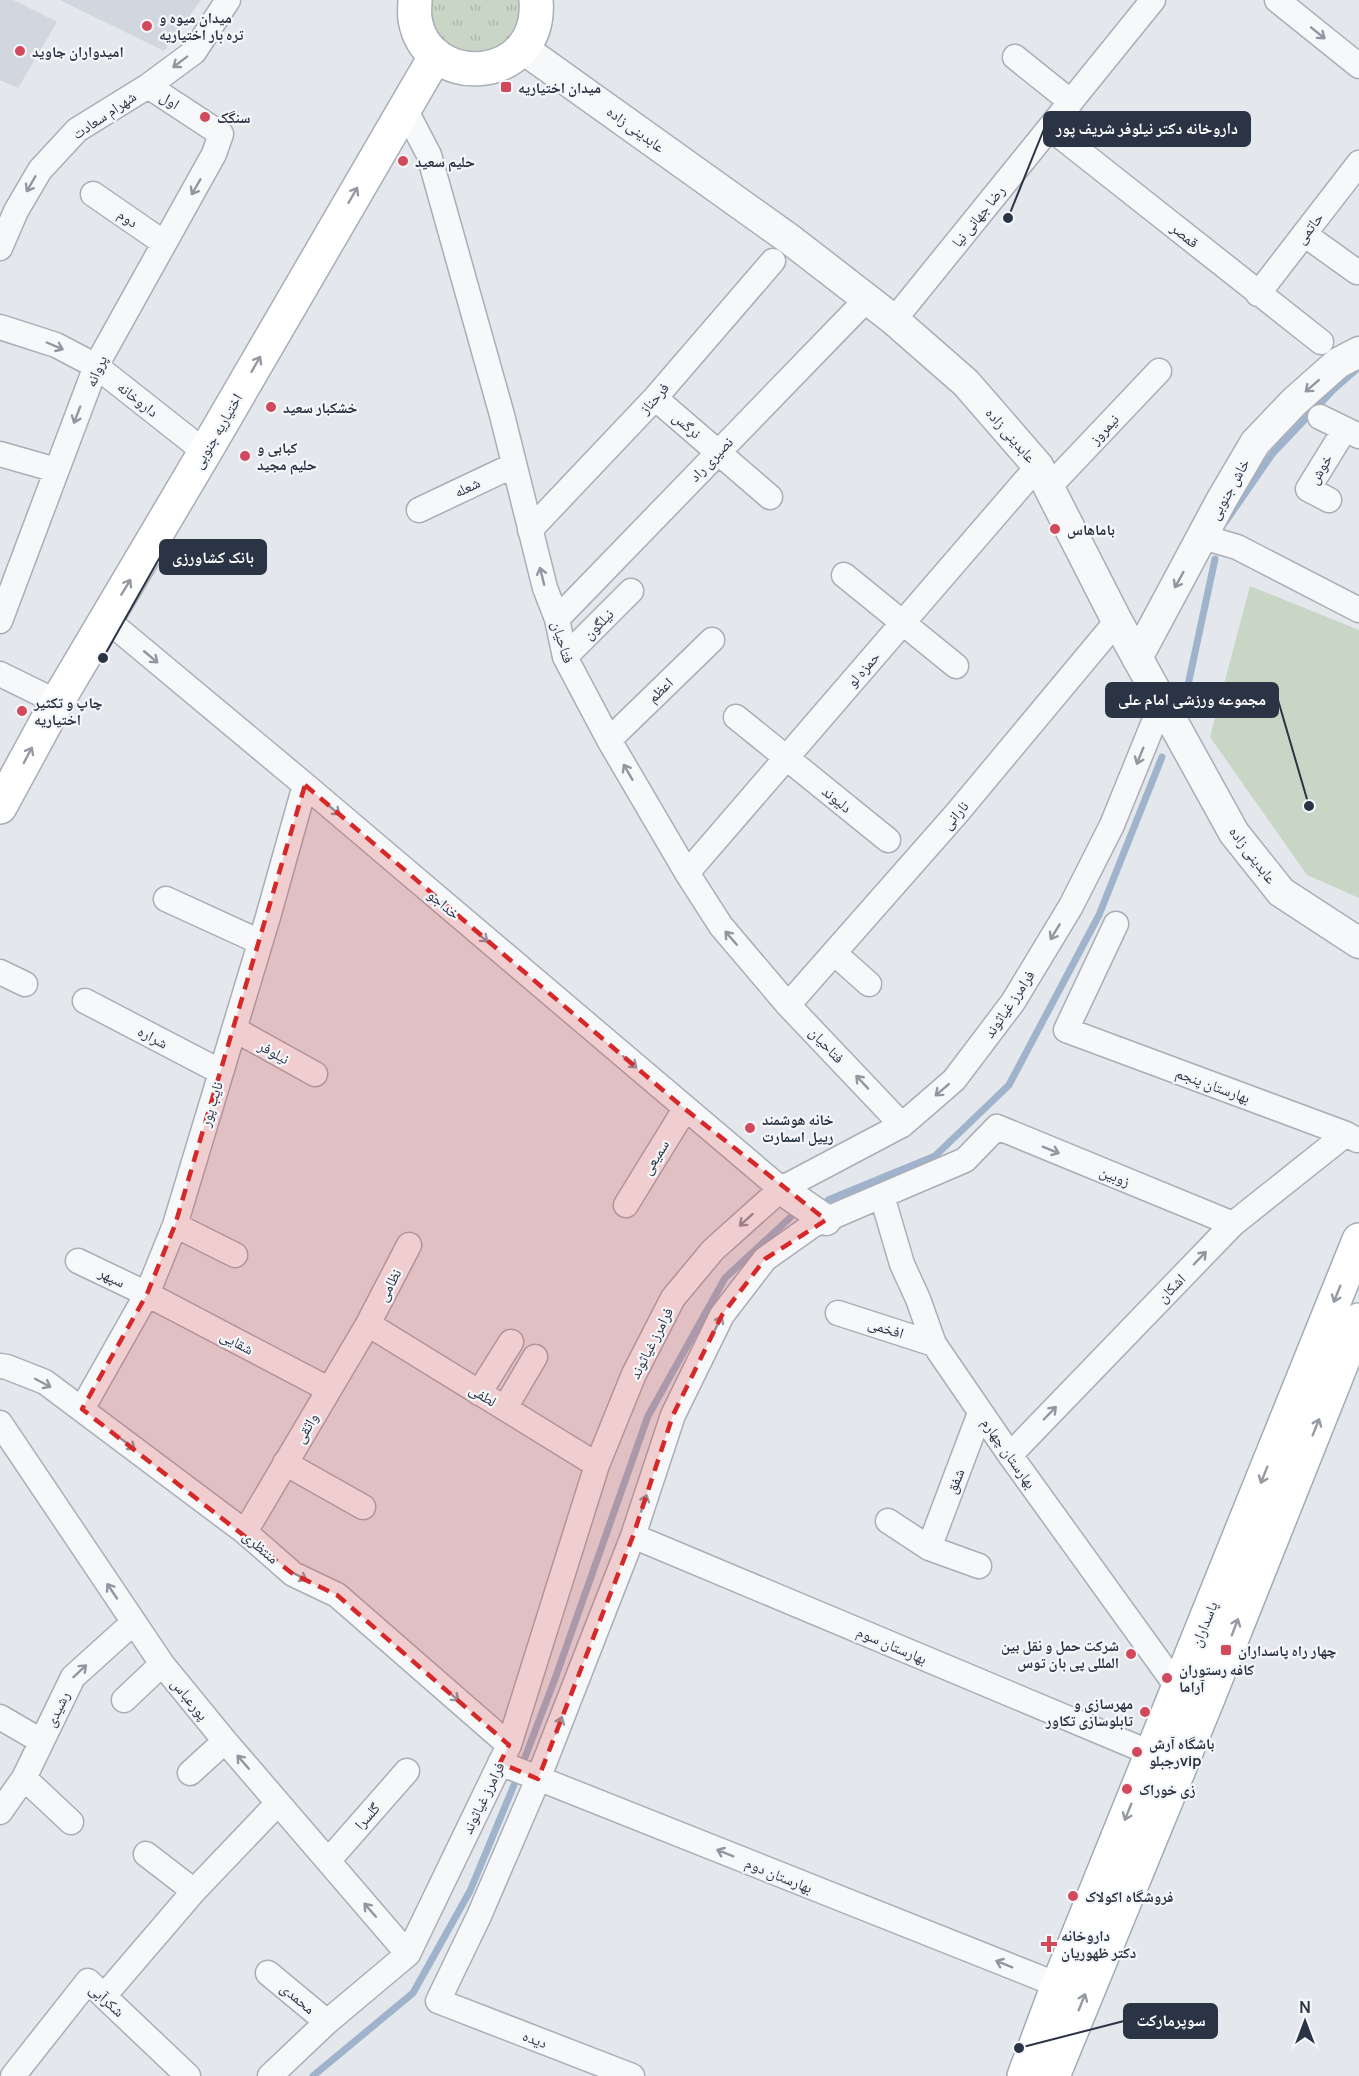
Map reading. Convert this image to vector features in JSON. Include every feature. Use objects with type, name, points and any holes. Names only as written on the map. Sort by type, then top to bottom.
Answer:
[{"type":"main road","points":[[415,0],[415,19],[422,39],[436,55],[452,65],[471,70],[490,68],[508,61],[522,48],[532,32],[537,14],[536,0]]},
{"type":"main road","name":"اختیاریه جنوبی","points":[[0,807],[57,702],[436,55]]},
{"type":"main road","name":"پاسداران","points":[[1193,1694],[1359,1240]]},
{"type":"main road","name":"پاسداران","points":[[1053,2076],[1166,1760],[1359,1320]]},
{"type":"main road","name":"پاسداران","points":[[1024,2076],[1058,1985],[1166,1760]]},
{"type":"street","name":"شهرام سعادت","points":[[0,248],[8,206],[40,170],[77,130],[148,86],[194,52],[228,0]]},
{"type":"street","name":"رضا جهانی نیا","points":[[894,320],[1153,0]]},
{"type":"street","points":[[1277,0],[1359,66]]},
{"type":"street","name":"عابدینی زاده","points":[[522,48],[792,241],[894,320],[966,384],[1043,477],[1117,621],[1234,833],[1281,892],[1359,943]]},
{"type":"street","points":[[1015,57],[1071,102]]},
{"type":"street","name":"اول","points":[[148,86],[221,134]]},
{"type":"street","name":"فتاحیان","points":[[404,107],[429,155],[565,657],[609,740],[721,926],[788,1005],[902,1125]]},
{"type":"street","name":"قمصر","points":[[1050,128],[1321,342]]},
{"type":"street","name":"پروانه","points":[[0,621],[96,366],[214,154],[221,134]]},
{"type":"street","name":"حاتمی","points":[[1258,294],[1359,163]]},
{"type":"street","name":"دوم","points":[[93,194],[164,243]]},
{"type":"street","points":[[1304,234],[1357,272]]},
{"type":"street","name":"فرحناز","points":[[530,530],[655,398],[773,261]]},
{"type":"street","name":"نصیری راد","points":[[556,619],[866,300]]},
{"type":"street","name":"داروخانه","points":[[0,327],[56,345],[96,366],[205,452]]},
{"type":"street","name":"خاش جنوبی","points":[[1137,658],[1221,501],[1255,443],[1294,402],[1338,363],[1359,352]]},
{"type":"street","name":"نیمروز","points":[[1043,477],[1158,371]]},
{"type":"street","name":"نرگس","points":[[655,398],[770,497]]},
{"type":"street","points":[[1320,417],[1352,432]]},
{"type":"street","name":"خوش","points":[[1329,500],[1308,489],[1352,432]]},
{"type":"street","points":[[0,454],[56,470]]},
{"type":"street","name":"شعله","points":[[419,510],[514,465]]},
{"type":"street","name":"حمزه لو","points":[[687,873],[903,622],[1043,477]]},
{"type":"street","points":[[1203,537],[1236,548],[1359,610]]},
{"type":"street","points":[[844,575],[956,666]]},
{"type":"street","name":"نیلگون","points":[[565,657],[631,591]]},
{"type":"street","name":"خداجو","points":[[106,619],[781,1189]]},
{"type":"street","name":"نارانی","points":[[788,1005],[957,813],[1117,621]]},
{"type":"street","name":"اعظم","points":[[609,740],[712,640]]},
{"type":"street","points":[[0,674],[57,702]]},
{"type":"street","name":"فرامرز غیاثوند","points":[[270,2076],[327,2022],[408,1954],[505,1754],[597,1465],[634,1374],[673,1298],[713,1250],[781,1189],[902,1125],[954,1080],[1013,1002],[1071,906],[1113,825],[1162,702]]},
{"type":"street","name":"دلیوند","points":[[736,717],[888,840]]},
{"type":"street","name":"نایب پور","points":[[82,1409],[147,1294],[175,1225],[305,785]]},
{"type":"street","points":[[166,899],[260,942]]},
{"type":"street","name":"بهارستان پنجم","points":[[1116,924],[1066,1030],[1352,1138]]},
{"type":"street","points":[[834,953],[869,984]]},
{"type":"street","points":[[0,972],[25,984]]},
{"type":"street","name":"شراره","points":[[85,1001],[221,1072]]},
{"type":"street","name":"نیلوفر","points":[[234,1029],[315,1074]]},
{"type":"street","name":"سمیعی","points":[[626,1205],[685,1109]]},
{"type":"street","name":"زوبین","points":[[882,1196],[965,1160],[997,1127],[1233,1224]]},
{"type":"street","name":"اشکان","points":[[1010,1455],[1233,1224],[1352,1138]]},
{"type":"street","points":[[781,1189],[826,1220]]},
{"type":"street","points":[[538,1779],[633,1536],[673,1415],[722,1315],[765,1259],[813,1225],[882,1196]]},
{"type":"street","name":"بهارستان چهارم","points":[[882,1196],[902,1264],[918,1299],[934,1344],[1010,1455],[1193,1694]]},
{"type":"street","points":[[175,1225],[235,1255]]},
{"type":"street","name":"نظامی","points":[[368,1324],[409,1245]]},
{"type":"street","name":"سپهر","points":[[78,1261],[147,1294]]},
{"type":"street","name":"شقایی","points":[[147,1294],[328,1389]]},
{"type":"street","name":"افخمی","points":[[838,1313],[934,1344]]},
{"type":"street","name":"لطفی","points":[[368,1324],[597,1465]]},
{"type":"street","name":"واثقی","points":[[245,1532],[368,1324]]},
{"type":"street","points":[[479,1393],[512,1342]]},
{"type":"street","points":[[505,1408],[535,1357]]},
{"type":"street","name":"منتظری","points":[[0,1366],[45,1382],[245,1532],[293,1574],[337,1595],[505,1754]]},
{"type":"street","name":"شفق","points":[[929,1548],[980,1413]]},
{"type":"street","name":"پورعباس","points":[[0,1423],[162,1664],[408,1954]]},
{"type":"street","points":[[285,1463],[363,1507]]},
{"type":"street","points":[[888,1521],[929,1548],[979,1566]]},
{"type":"street","name":"بهارستان سوم","points":[[633,1536],[1166,1760]]},
{"type":"street","name":"رشیدی","points":[[0,1812],[24,1778],[73,1677],[134,1622]]},
{"type":"street","points":[[124,1700],[162,1664]]},
{"type":"street","points":[[0,1717],[41,1741]]},
{"type":"street","points":[[190,1773],[225,1741]]},
{"type":"street","name":"بهارستان دوم","points":[[505,1754],[538,1779],[1058,1985]]},
{"type":"street","name":"گلسرا","points":[[328,1861],[407,1771]]},
{"type":"street","points":[[24,1778],[71,1822]]},
{"type":"street","name":"دیده","points":[[538,1779],[479,1916],[438,2001],[632,2076]]},
{"type":"street","points":[[104,1996],[194,1890],[278,1803]]},
{"type":"street","points":[[146,1854],[194,1890]]},
{"type":"street","name":"محمدی","points":[[268,1973],[327,2022]]},
{"type":"street","name":"شکرآبی","points":[[13,2076],[88,1981],[188,2076]]},
{"type":"highlighted area","points":[[305,785],[685,1109],[826,1220],[765,1259],[722,1315],[673,1415],[633,1536],[538,1779],[500,1763],[509,1745],[337,1595],[293,1574],[82,1409],[147,1294],[175,1225]]},
{"type":"shaded area","name":"امیدواران جاوید","points":[[0,0],[13,0],[57,22],[18,88],[0,80]]},
{"type":"shaded area","name":"میدان میوه و تره بار اختیاریه","points":[[60,0],[201,0],[164,51]]},
{"type":"green space","points":[[427,0],[526,0],[528,10],[502,52],[455,53],[432,32]]},
{"type":"green space","points":[[1250,586],[1359,630],[1359,898],[1307,875],[1210,737]]},
{"type":"waterway","points":[[1226,521],[1273,453],[1332,391],[1359,367]]},
{"type":"waterway","points":[[1185,699],[1215,559]]},
{"type":"waterway","points":[[828,1200],[935,1156],[1009,1085],[1099,915],[1162,757]]},
{"type":"waterway","points":[[524,1760],[648,1416],[725,1278],[794,1214]]},
{"type":"waterway","points":[[313,2076],[413,1993],[470,1891],[514,1785]]},
{"type":"place","name":"میدان میوه و تره بار اختیاریه","points":[[147,26]]},
{"type":"place","name":"امیدواران جاوید","points":[[20,51]]},
{"type":"place","name":"میدان اختیاریه","points":[[506,87]]},
{"type":"place","name":"سنگک","points":[[205,117]]},
{"type":"place","name":"حلیم سعید","points":[[403,161]]},
{"type":"place","name":"داروخانه دکتر نیلوفر شریف پور","points":[[1008,218]]},
{"type":"place","name":"خشکبار سعید","points":[[271,407]]},
{"type":"place","name":"کبابی و حلیم مجید","points":[[245,456]]},
{"type":"place","name":"باماهاس","points":[[1055,529]]},
{"type":"place","name":"بانک کشاورزی","points":[[103,658]]},
{"type":"place","name":"چاپ و تکثیر اختیاریه","points":[[22,711]]},
{"type":"place","name":"مجموعه ورزشی امام علی","points":[[1309,806]]},
{"type":"place","name":"خانه هوشمند رییل اسمارت","points":[[750,1128]]},
{"type":"place","name":"چهار راه پاسداران","points":[[1226,1650]]},
{"type":"place","name":"شرکت حمل و نقل بین المللی پی بان توس","points":[[1131,1654]]},
{"type":"place","name":"کافه رستوران آراما","points":[[1167,1678]]},
{"type":"place","name":"مهرسازی و تابلوسازی تکاور","points":[[1145,1712]]},
{"type":"place","name":"باشگاه آرش رجبلوvip","points":[[1137,1752]]},
{"type":"place","name":"زی خوراک","points":[[1127,1789]]},
{"type":"place","name":"فروشگاه اکولاک","points":[[1073,1896]]},
{"type":"place","name":"داروخانه دکتر ظهوریان","points":[[1049,1944]]},
{"type":"place","name":"سوپرمارکت","points":[[1019,2048]]}]
